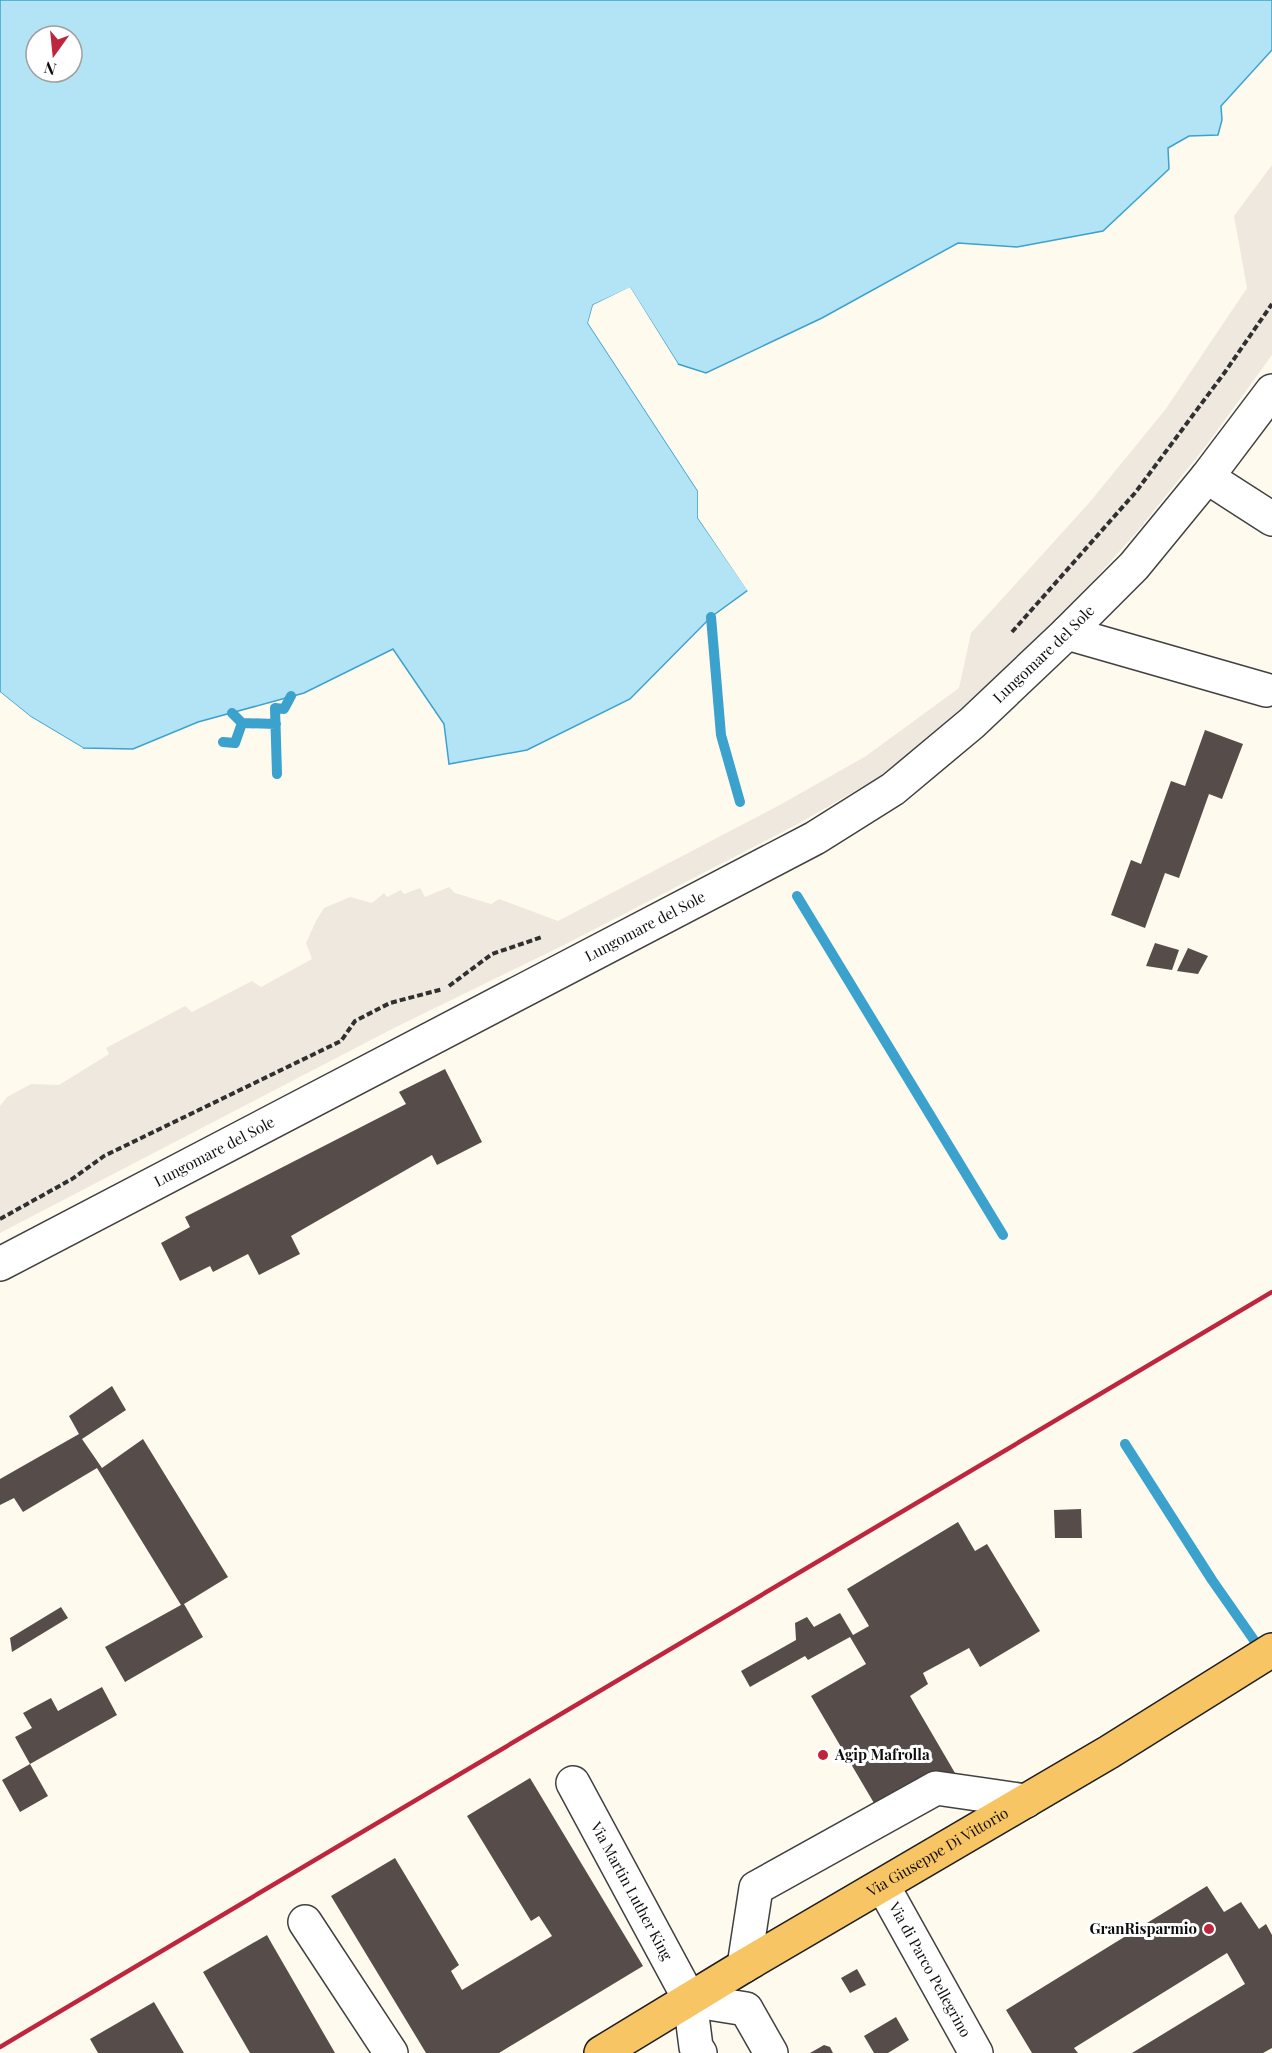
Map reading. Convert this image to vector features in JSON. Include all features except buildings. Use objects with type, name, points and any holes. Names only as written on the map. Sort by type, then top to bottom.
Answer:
[{"type":"main road","name":"Via Giuseppe Di Vittorio","points":[[601,2053],[744,1966],[1109,1752],[1272,1650]]},
{"type":"street","name":"Lungomare del Sole","points":[[0,1264],[815,838],[893,789],[972,723],[1134,566],[1207,477],[1272,391]]},
{"type":"street","points":[[1207,477],[1272,519]]},
{"type":"street","points":[[1067,633],[1266,690]]},
{"type":"street","name":"Via Martin Luther King","points":[[573,1783],[690,2000],[696,2047],[700,2053]]},
{"type":"street","points":[[744,1966],[756,1888],[936,1788],[1026,1801]]},
{"type":"street","name":"Via di Parco Pellegrino","points":[[883,1886],[976,2053]]},
{"type":"street","points":[[305,1922],[391,2053]]},
{"type":"street","points":[[690,2000],[746,2009],[771,2053]]},
{"type":"path","points":[[1007,638],[1135,493],[1225,372],[1272,304]]},
{"type":"path","points":[[0,1219],[72,1179],[104,1156],[341,1041],[355,1021],[382,1007],[446,988],[492,954],[547,936]]},
{"type":"shaded area","points":[[1272,165],[1272,355],[1206,446],[1136,533],[1045,635],[976,704],[881,776],[796,825],[564,945],[396,1027],[0,1233],[0,1106],[7,1097],[31,1084],[59,1085],[109,1054],[106,1048],[185,1006],[192,1012],[252,981],[261,987],[312,959],[306,943],[324,908],[350,897],[372,903],[384,893],[387,897],[401,890],[404,894],[420,888],[425,897],[449,887],[455,893],[491,904],[499,899],[558,921],[778,806],[866,756],[959,688],[971,633],[1089,503],[1165,410],[1247,288],[1234,216]]},
{"type":"water","points":[[0,0],[1272,0],[1272,50],[1221,106],[1222,120],[1218,135],[1189,136],[1168,148],[1169,169],[1103,231],[1017,247],[958,243],[822,318],[706,373],[678,364],[630,288],[593,305],[588,323],[698,491],[698,518],[748,590],[711,617],[630,699],[527,750],[449,764],[444,724],[393,649],[304,693],[198,722],[133,749],[83,748],[31,717],[0,692]]},
{"type":"pier","points":[[630,287],[678,364],[676,366],[629,291],[595,307],[591,323],[700,489],[701,517],[750,589],[749,593],[698,518],[698,491],[588,323],[593,305]]},
{"type":"pier","points":[[0,692],[31,717],[83,748],[81,751],[30,719],[0,696]]},
{"type":"waterway","points":[[711,617],[721,735],[740,802]]},
{"type":"waterway","points":[[277,774],[275,708],[284,709],[291,696]]},
{"type":"waterway","points":[[223,742],[235,743],[242,723],[232,713]]},
{"type":"waterway","points":[[242,723],[276,724]]},
{"type":"waterway","points":[[797,896],[1003,1235]]},
{"type":"waterway","points":[[1125,1444],[1212,1580],[1263,1653]]},
{"type":"railway","points":[[0,2047],[1272,1292]]},
{"type":"place","name":"Agip Mafrolla","points":[[823,1755]]},
{"type":"place","name":"GranRisparmio","points":[[1209,1929]]}]
